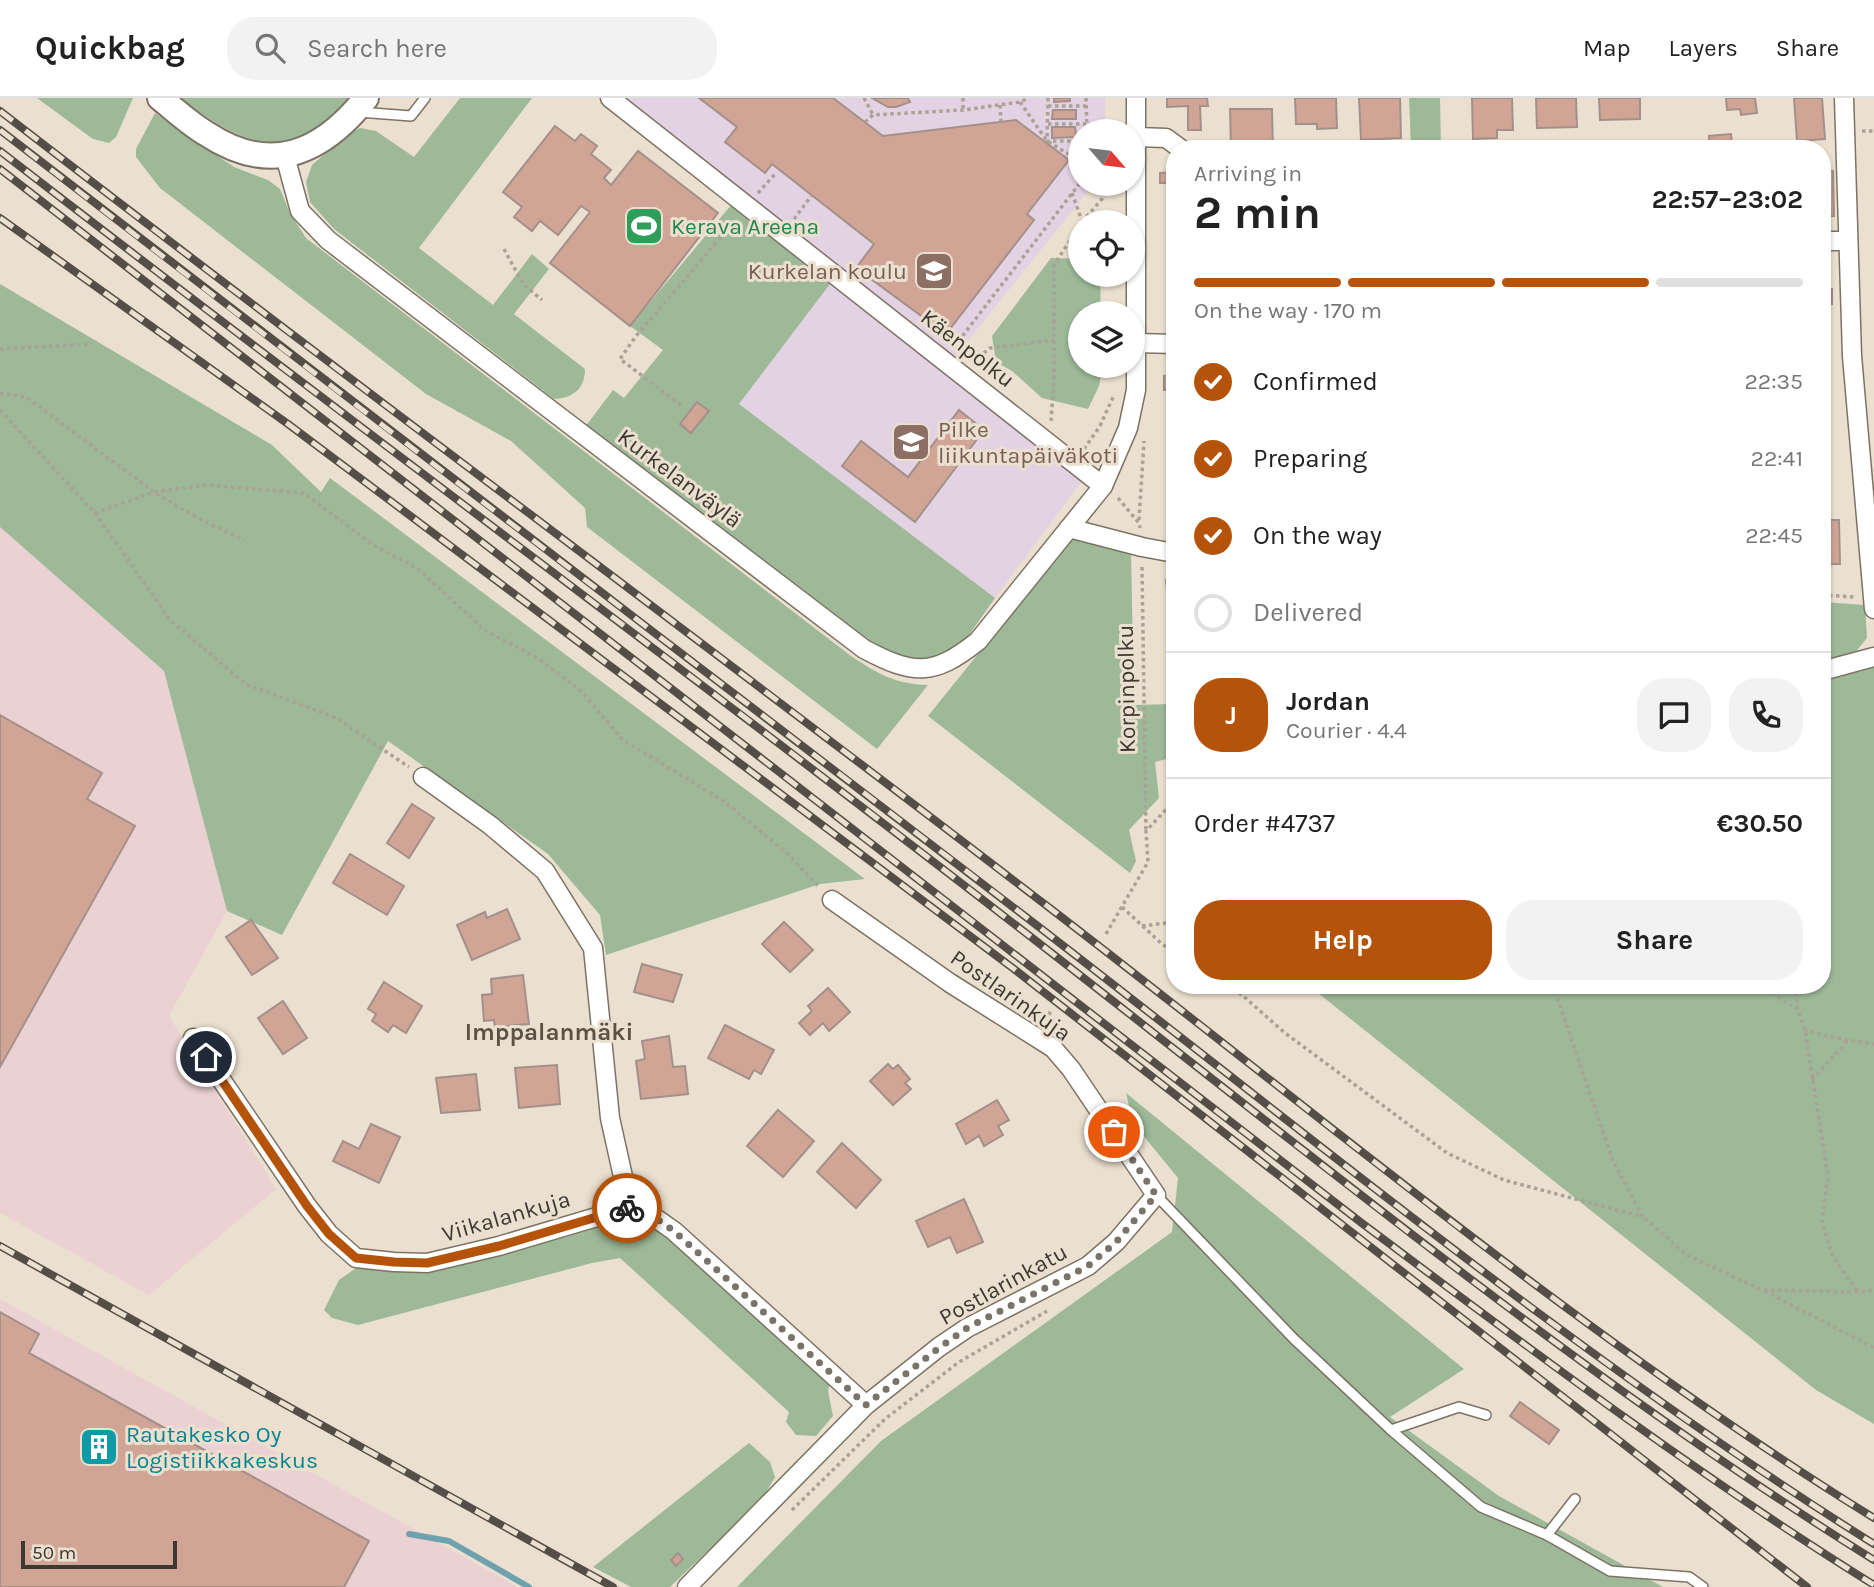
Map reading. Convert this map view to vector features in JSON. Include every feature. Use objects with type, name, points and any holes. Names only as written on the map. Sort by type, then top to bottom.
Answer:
[{"type":"street","points":[[160,98],[205,134],[223,144],[251,153],[285,156],[309,148],[331,135],[360,105]]},
{"type":"street","name":"Käenpolku","points":[[610,98],[1103,486]]},
{"type":"street","name":"Kurkelanväylä","points":[[1136,98],[1137,119]]},
{"type":"street","points":[[1844,98],[1852,356],[1873,604]]},
{"type":"street","points":[[1145,137],[1169,140]]},
{"type":"street","name":"Kurkelanväylä","points":[[285,156],[300,211],[328,240],[864,649],[894,664],[921,670],[954,660],[978,641],[1103,486],[1128,428],[1136,378]]},
{"type":"street","name":"Kurkelanväylä","points":[[1137,196],[1137,301]]},
{"type":"street","points":[[1831,242],[1848,241]]},
{"type":"street","points":[[1145,343],[1166,344]]},
{"type":"street","points":[[1069,528],[1166,552]]},
{"type":"street","points":[[1831,669],[1874,657]]},
{"type":"street","points":[[423,777],[490,825],[545,871],[593,948],[610,1118],[624,1181],[637,1205],[674,1231],[866,1405]]},
{"type":"street","name":"Postlarinkuja","points":[[832,900],[950,983],[1053,1048],[1071,1069],[1156,1195]]},
{"type":"street","name":"Viikalankuja","points":[[193,1038],[307,1206],[329,1234],[356,1258],[427,1263],[499,1246],[637,1205]]},
{"type":"street","name":"Postlarinkatu","points":[[687,1587],[866,1405],[967,1328],[1088,1266],[1116,1242],[1156,1195]]},
{"type":"lane","points":[[360,105],[411,116],[425,98]]},
{"type":"lane","points":[[1156,1195],[1294,1339],[1391,1430],[1480,1507],[1547,1535],[1611,1572],[1689,1577],[1703,1587]]},
{"type":"lane","points":[[1391,1430],[1460,1406],[1486,1415]]},
{"type":"lane","points":[[1547,1535],[1575,1499]]},
{"type":"path","points":[[863,98],[873,115]]},
{"type":"path","points":[[963,98],[963,110]]},
{"type":"path","points":[[865,122],[873,115],[963,110],[1020,102],[1029,98]]},
{"type":"path","points":[[1047,141],[1048,98]]},
{"type":"path","points":[[1086,98],[1086,119]]},
{"type":"path","points":[[1020,102],[1047,141],[1068,154]]},
{"type":"path","points":[[1000,105],[1001,122]]},
{"type":"path","points":[[1048,106],[1086,106]]},
{"type":"path","points":[[1048,124],[1068,124]]},
{"type":"path","points":[[1864,131],[1874,131]]},
{"type":"path","points":[[1047,141],[1068,141]]},
{"type":"path","points":[[794,219],[812,195]]},
{"type":"path","points":[[944,359],[1070,196]]},
{"type":"path","points":[[1092,210],[1105,196]]},
{"type":"path","points":[[681,405],[620,359],[636,336],[746,207]]},
{"type":"path","points":[[1050,442],[1054,265],[1068,243]]},
{"type":"path","points":[[504,249],[523,284],[542,300]]},
{"type":"path","points":[[961,373],[990,348],[1054,340]]},
{"type":"path","points":[[0,349],[92,344]]},
{"type":"path","points":[[1075,463],[1100,426],[1118,384]]},
{"type":"path","points":[[0,393],[26,397],[154,492],[203,521],[244,540]]},
{"type":"path","points":[[0,410],[94,513],[171,621],[246,684],[336,718],[423,777]]},
{"type":"path","points":[[1142,547],[1139,523],[1144,432]]},
{"type":"path","points":[[94,513],[154,492],[207,485],[304,493],[373,545],[418,569],[486,631],[538,658],[571,683],[623,740],[725,802],[789,855],[832,900]]},
{"type":"path","points":[[1103,486],[1126,506],[1139,523]]},
{"type":"path","name":"Korpinpolku","points":[[1107,934],[1149,862],[1146,831],[1142,547]]},
{"type":"path","points":[[1831,597],[1873,604]]},
{"type":"path","points":[[1146,831],[1166,810]]},
{"type":"path","points":[[1122,907],[1166,947]]},
{"type":"path","points":[[1142,926],[1166,923]]},
{"type":"path","points":[[1240,994],[1285,1033],[1447,1153],[1504,1180],[1643,1217]]},
{"type":"path","points":[[1556,994],[1613,1161],[1643,1217],[1688,1256],[1763,1290],[1874,1348]]},
{"type":"path","points":[[1774,994],[1797,1008]]},
{"type":"path","points":[[1796,994],[1797,1008],[1805,1030],[1828,1176],[1822,1222],[1833,1257],[1859,1292]]},
{"type":"path","points":[[1805,1030],[1848,1041],[1874,1044]]},
{"type":"path","points":[[1812,1081],[1848,1041]]},
{"type":"path","points":[[1763,1290],[1874,1290]]},
{"type":"path","points":[[784,1518],[885,1419],[959,1362],[1053,1307]]},
{"type":"shaded area","name":"Kurkelan koulu","points":[[624,98],[1105,98],[1105,119],[1068,119],[1068,196],[1084,196],[1073,210],[1068,210],[1068,216],[954,358]]},
{"type":"shaded area","name":"Pilke liikuntapäiväkoti","points":[[830,284],[1082,481],[995,598],[739,404]]},
{"type":"shaded area","points":[[0,527],[164,671],[227,911],[169,1016],[276,1189],[149,1295],[0,1213]]},
{"type":"shaded area","name":"Rautakesko Oy Logistiikkakeskus","points":[[0,1299],[518,1587],[0,1587]]},
{"type":"green space","points":[[37,98],[133,98],[116,137],[109,143],[93,139]]},
{"type":"green space","points":[[181,98],[350,98],[328,122],[308,135],[270,143],[233,132]]},
{"type":"green space","points":[[460,98],[532,98],[419,248],[493,305],[532,254],[549,269],[514,314],[585,369],[580,387],[567,397],[554,399],[334,229],[310,202],[306,182],[312,165],[348,134],[360,128],[376,131],[414,157]]},
{"type":"green space","points":[[1409,98],[1440,98],[1441,140],[1411,140]]},
{"type":"green space","points":[[155,113],[234,167],[268,180],[280,189],[290,213],[306,238],[851,656],[887,677],[906,683],[928,685],[877,749],[587,527],[585,508],[511,441],[426,394],[160,188],[136,157],[136,149]]},
{"type":"green space","points":[[732,204],[830,284],[739,404],[995,598],[962,645],[928,660],[895,657],[867,643],[585,427],[613,390],[624,398],[663,350],[630,326]]},
{"type":"green space","points":[[1051,258],[1068,259],[1068,287],[1100,287],[1101,301],[1068,301],[1068,378],[1101,378],[1088,409],[1042,398],[1012,371],[996,362],[992,336]]},
{"type":"green space","points":[[0,284],[272,445],[321,492],[330,478],[865,879],[820,884],[606,955],[600,915],[548,854],[388,741],[282,935],[227,911],[164,671],[0,527]]},
{"type":"green space","points":[[1071,539],[1131,551],[1134,705],[1166,704],[1166,759],[1155,762],[1159,798],[1129,830],[1136,861],[1130,873],[928,716]]},
{"type":"green space","points":[[1831,603],[1865,605],[1867,638],[1854,654],[1831,661]]},
{"type":"green space","points":[[1874,667],[1874,1424],[1816,1390],[1319,994],[1831,994],[1831,679]]},
{"type":"green space","points":[[1126,1093],[1464,1369],[1390,1417],[1499,1496],[1663,1587],[737,1587],[881,1441],[1172,1232],[1178,1178],[1133,1123]]},
{"type":"green space","points":[[634,1217],[661,1232],[830,1381],[828,1391],[833,1416],[816,1436],[796,1435],[786,1422],[789,1412],[620,1258],[358,1325],[332,1318],[324,1310],[339,1280],[356,1268],[430,1269],[607,1218]]},
{"type":"green space","points":[[749,1443],[770,1462],[775,1477],[762,1499],[670,1587],[631,1587],[593,1567]]},
{"type":"building","name":"Kurkelan koulu","points":[[699,98],[833,98],[883,136],[1016,120],[1068,161],[1027,214],[1034,220],[946,334],[856,268],[874,244],[772,164],[765,173],[725,142],[737,127]]},
{"type":"building","points":[[872,98],[908,98],[910,102],[888,107]]},
{"type":"building","points":[[1054,98],[1070,98],[1070,101],[1054,102]]},
{"type":"building","points":[[1167,98],[1207,98],[1208,106],[1200,106],[1201,130],[1188,130],[1188,106],[1167,107]]},
{"type":"building","points":[[1295,98],[1336,98],[1337,128],[1317,129],[1317,124],[1296,124]]},
{"type":"building","points":[[1359,98],[1400,98],[1401,138],[1361,140]]},
{"type":"building","points":[[1472,98],[1512,98],[1513,130],[1497,130],[1497,138],[1473,139]]},
{"type":"building","points":[[1536,98],[1576,98],[1577,127],[1537,128]]},
{"type":"building","points":[[1599,98],[1640,98],[1640,119],[1600,120]]},
{"type":"building","points":[[1726,98],[1755,98],[1757,113],[1741,115],[1740,109],[1727,110]]},
{"type":"building","points":[[1794,98],[1822,98],[1825,139],[1797,140]]},
{"type":"building","points":[[1230,109],[1272,109],[1273,140],[1231,140]]},
{"type":"building","points":[[1053,110],[1076,110],[1076,119],[1052,119]]},
{"type":"building","name":"Kerava Areena","points":[[555,126],[575,141],[581,134],[597,146],[591,154],[611,170],[604,178],[611,185],[638,151],[718,213],[630,326],[550,263],[590,212],[581,206],[558,235],[540,221],[532,231],[514,217],[522,207],[503,192]]},
{"type":"building","points":[[1052,127],[1068,127],[1068,137],[1052,138]]},
{"type":"building","points":[[1731,134],[1732,140],[1709,140],[1709,136]]},
{"type":"building","points":[[1831,171],[1833,171],[1834,216],[1831,216]]},
{"type":"building","points":[[1160,173],[1166,173],[1166,183],[1160,183]]},
{"type":"building","points":[[697,402],[709,411],[691,433],[680,424]]},
{"type":"building","points":[[959,410],[984,430],[915,522],[842,466],[861,441],[908,477]]},
{"type":"building","points":[[1831,520],[1839,520],[1840,564],[1831,564]]},
{"type":"building","points":[[0,715],[102,773],[87,799],[135,826],[0,1067]]},
{"type":"building","points":[[412,804],[434,818],[409,858],[387,843]]},
{"type":"building","points":[[350,854],[404,886],[387,915],[333,883]]},
{"type":"building","points":[[507,909],[520,939],[472,960],[457,925],[485,912],[487,918]]},
{"type":"building","points":[[251,920],[278,958],[252,975],[226,937]]},
{"type":"building","points":[[784,922],[813,950],[790,972],[762,944]]},
{"type":"building","points":[[642,964],[682,975],[673,1002],[634,992]]},
{"type":"building","points":[[523,975],[529,1024],[495,1027],[494,1020],[484,1021],[482,995],[492,994],[491,979]]},
{"type":"building","points":[[384,982],[422,1006],[406,1033],[393,1025],[388,1032],[372,1021],[376,1014],[368,1009]]},
{"type":"building","points":[[828,988],[850,1012],[829,1031],[823,1023],[810,1035],[799,1023],[812,1011],[808,1006]]},
{"type":"building","points":[[283,1001],[307,1038],[283,1054],[258,1018]]},
{"type":"building","points":[[725,1025],[774,1050],[761,1074],[754,1070],[749,1079],[708,1058]]},
{"type":"building","points":[[669,1036],[673,1067],[685,1066],[688,1094],[641,1099],[636,1061],[645,1059],[642,1041]]},
{"type":"building","points":[[888,1064],[893,1069],[898,1065],[910,1079],[905,1083],[911,1089],[893,1105],[870,1081]]},
{"type":"building","points":[[557,1065],[560,1104],[519,1108],[515,1068]]},
{"type":"building","points":[[476,1074],[480,1110],[441,1113],[436,1078]]},
{"type":"building","points":[[997,1100],[1009,1120],[998,1126],[1003,1135],[984,1146],[979,1136],[966,1144],[956,1124]]},
{"type":"building","points":[[778,1110],[814,1141],[783,1177],[747,1146]]},
{"type":"building","points":[[371,1124],[400,1137],[379,1183],[333,1161],[343,1141],[359,1149]]},
{"type":"building","points":[[842,1143],[881,1180],[856,1208],[817,1172]]},
{"type":"building","points":[[964,1199],[983,1242],[957,1253],[950,1237],[928,1247],[916,1221]]},
{"type":"building","name":"Rautakesko Oy Logistiikkakeskus","points":[[0,1312],[39,1334],[29,1353],[369,1541],[344,1587],[0,1587]]},
{"type":"building","points":[[1520,1402],[1559,1430],[1549,1444],[1510,1416]]},
{"type":"building","points":[[678,1553],[683,1559],[676,1566],[671,1560]]},
{"type":"waterway","points":[[409,1534],[449,1541],[529,1587]]},
{"type":"railway","points":[[0,111],[920,809],[1557,1301],[1766,1449],[1874,1518]]},
{"type":"railway","points":[[0,130],[1039,927],[1449,1246],[1658,1400],[1874,1544]]},
{"type":"railway","points":[[0,151],[911,844],[1449,1263],[1658,1416],[1765,1490],[1874,1560]]},
{"type":"railway","points":[[0,169],[1363,1224],[1679,1455],[1874,1585]]},
{"type":"railway","points":[[0,218],[288,424],[1014,969],[1807,1587]]},
{"type":"railway","points":[[0,1246],[613,1587]]},
{"type":"way so far","points":[[627,1208],[637,1205],[674,1231],[866,1405],[967,1328],[1088,1266],[1116,1242],[1156,1195],[1114,1132]]},
{"type":"place","name":"Kerava Areena","points":[[644,226]]},
{"type":"place","name":"Kurkelan koulu","points":[[934,271]]},
{"type":"place","name":"Pilke liikuntapäiväkoti","points":[[911,442]]},
{"type":"place","name":"Rautakesko Oy Logistiikkakeskus","points":[[99,1447]]},
{"type":"district","name":"Imppalanmäki","points":[[549,1032]]},
{"type":"route","points":[[206,1057],[307,1206],[329,1234],[356,1258],[427,1263],[499,1246],[627,1208]]}]
